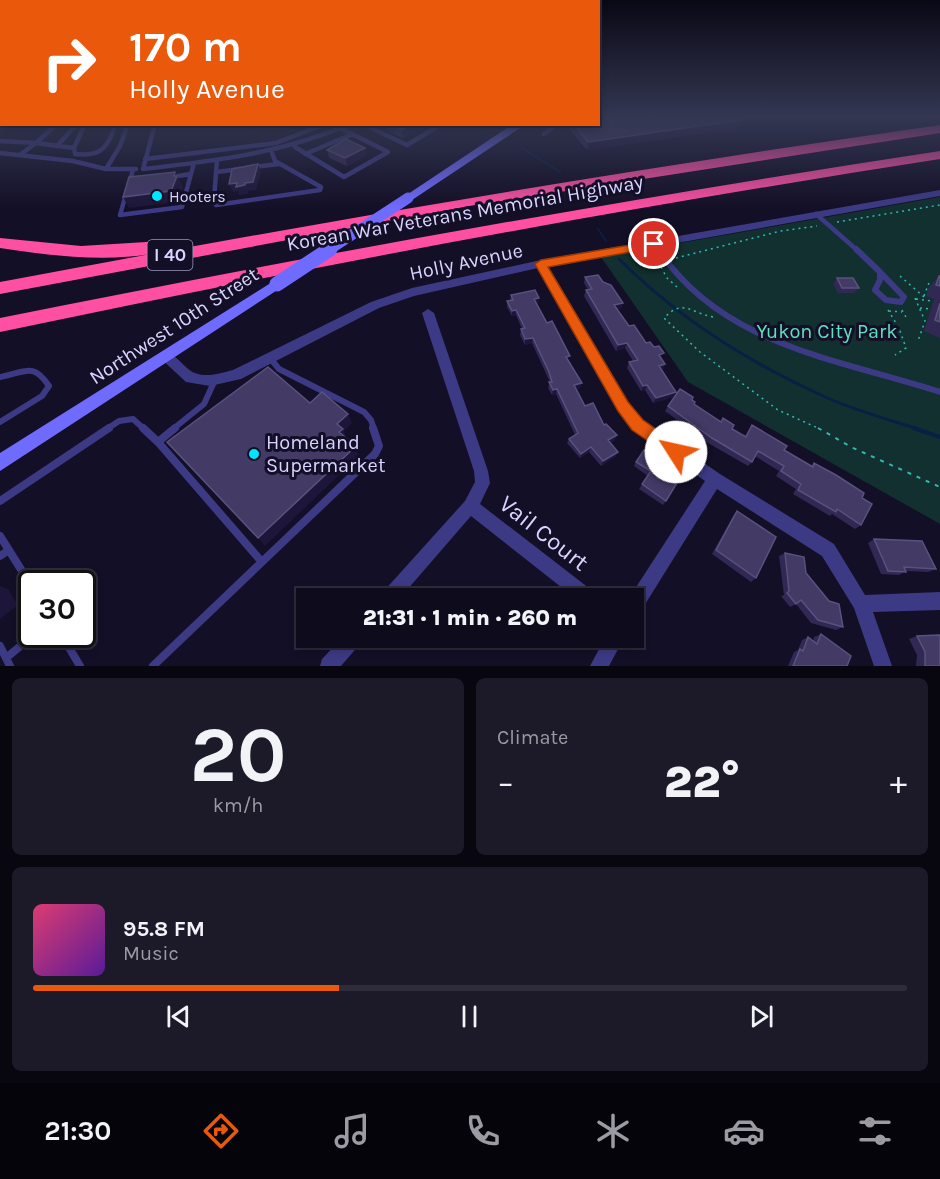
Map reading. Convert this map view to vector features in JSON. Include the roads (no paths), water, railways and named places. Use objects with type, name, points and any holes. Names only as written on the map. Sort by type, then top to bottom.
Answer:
[{"type":"highway","name":"Korean War Veterans Memorial Highway","points":[[0,288],[341,224],[700,164],[816,147]]},
{"type":"highway","name":"Korean War Veterans Memorial Highway","points":[[0,325],[489,229],[681,195],[940,155]]},
{"type":"highway","points":[[0,243],[66,250],[126,249],[341,224]]},
{"type":"main road","name":"Northwest 10th Street","points":[[0,463],[485,147]]},
{"type":"street","name":"Holly Avenue","points":[[164,356],[191,378],[215,380],[237,375],[375,305],[412,292],[541,264],[940,193]]},
{"type":"street","points":[[541,264],[623,406],[638,425],[715,479],[828,550],[861,604],[883,666]]},
{"type":"street","points":[[398,588],[470,506],[483,483],[428,313]]},
{"type":"street","points":[[644,591],[715,479]]},
{"type":"street","name":"Vail Court","points":[[470,506],[575,588]]},
{"type":"street","points":[[861,604],[940,600]]},
{"type":"street","points":[[329,666],[345,648]]},
{"type":"street","points":[[599,666],[609,648]]},
{"type":"lane","points":[[21,154],[30,147]]},
{"type":"lane","points":[[66,147],[74,148],[75,154],[97,155],[107,147]]},
{"type":"lane","points":[[106,169],[119,147]]},
{"type":"lane","points":[[143,169],[148,147]]},
{"type":"lane","points":[[145,159],[243,147]]},
{"type":"lane","points":[[295,147],[344,177],[388,152],[378,147]]},
{"type":"lane","points":[[0,153],[73,161],[106,169],[133,170],[272,153],[295,147]]},
{"type":"lane","points":[[305,154],[322,147]]},
{"type":"lane","points":[[217,160],[214,203],[221,205],[320,190],[321,187],[275,161],[272,153]]},
{"type":"lane","points":[[133,170],[120,215],[182,207],[194,163]]},
{"type":"lane","points":[[216,172],[279,164]]},
{"type":"lane","points":[[160,178],[191,174]]},
{"type":"lane","points":[[129,182],[140,180]]},
{"type":"lane","points":[[816,214],[880,272],[904,297],[901,302],[892,302],[875,290],[880,280],[880,272]]},
{"type":"lane","points":[[654,244],[687,288],[746,329],[801,353],[884,374],[940,392]]},
{"type":"lane","points":[[153,666],[375,454],[379,446],[371,420],[364,412],[279,369],[270,358]]},
{"type":"lane","points":[[0,377],[34,370],[40,373],[49,386],[42,396],[0,422]]},
{"type":"lane","points":[[158,442],[204,404],[215,380]]},
{"type":"lane","points":[[0,501],[119,421],[130,418],[137,421],[158,442],[262,562]]},
{"type":"lane","points":[[0,536],[22,570]]},
{"type":"lane","points":[[0,556],[9,550]]},
{"type":"lane","points":[[0,646],[8,662],[22,648]]},
{"type":"lane","points":[[69,648],[80,666]]},
{"type":"waterway","points":[[522,148],[560,172]]},
{"type":"waterway","points":[[598,229],[606,241]]},
{"type":"waterway","points":[[619,259],[689,319],[741,353],[795,383],[834,401],[918,429]]},
{"type":"waterway","points":[[914,428],[940,437]]},
{"type":"place","name":"Hooters","points":[[157,196]]},
{"type":"place","name":"Homeland Supermarket","points":[[254,454]]},
{"type":"park label","name":"Yukon City Park","points":[[827,331]]}]
